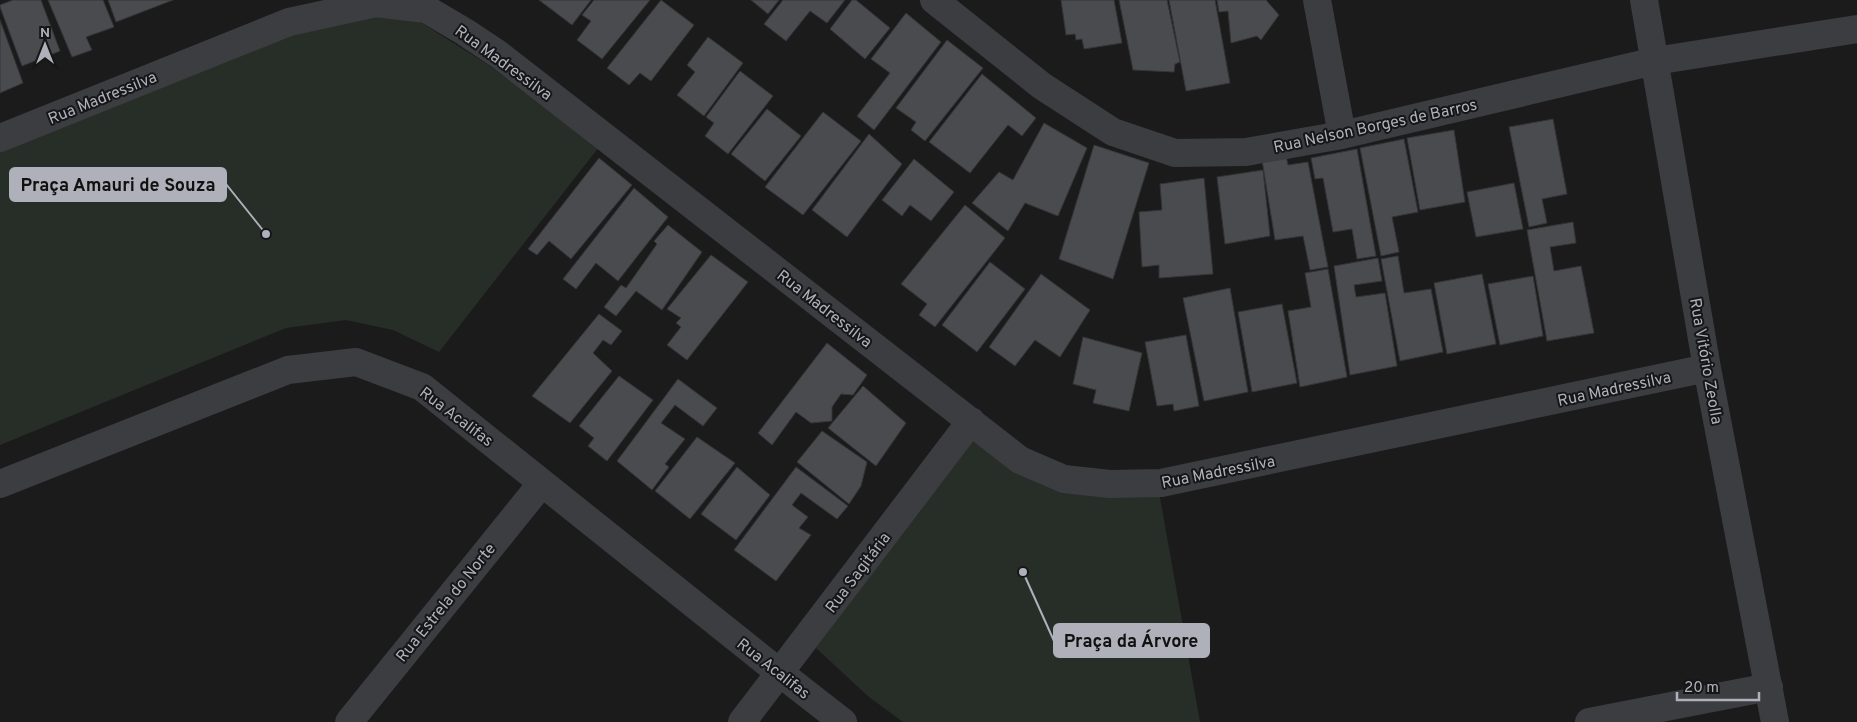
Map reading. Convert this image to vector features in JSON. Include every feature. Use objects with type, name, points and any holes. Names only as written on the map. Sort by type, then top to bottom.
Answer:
[{"type":"street","name":"Rua Nelson Borges de Barros","points":[[934,0],[1042,86],[1114,132],[1176,154],[1246,152],[1342,135],[1656,61],[1857,29]]},
{"type":"street","points":[[1317,0],[1342,135]]},
{"type":"street","name":"Rua Vitório Zeolla","points":[[1644,0],[1708,368],[1775,722]]},
{"type":"street","name":"Rua Madressilva","points":[[0,138],[289,22],[376,3],[426,9],[498,54],[1020,460],[1064,479],[1110,484],[1161,484],[1708,368]]},
{"type":"street","name":"Rua Acalifas","points":[[0,484],[288,370],[356,362],[422,386],[780,673],[844,722]]},
{"type":"street","name":"Rua Sagitária","points":[[742,722],[971,421]]},
{"type":"street","name":"Rua Estrela do Norte","points":[[349,722],[542,483]]},
{"type":"street","points":[[1589,722],[1769,687]]},
{"type":"shaded area","points":[[375,15],[420,22],[487,64],[599,147],[439,352],[393,330],[346,320],[286,328],[0,445],[0,148],[287,35]]},
{"type":"shaded area","points":[[973,438],[1014,469],[1159,492],[1200,722],[903,722],[869,697],[816,648]]},
{"type":"building","points":[[13,0],[41,0],[60,51],[22,66],[0,7],[0,5]]},
{"type":"building","points":[[48,0],[103,0],[114,27],[86,37],[92,50],[72,57]]},
{"type":"building","points":[[108,0],[173,0],[116,22]]},
{"type":"building","points":[[539,0],[591,0],[572,25]]},
{"type":"building","points":[[594,0],[650,0],[602,59],[577,40],[591,21],[582,15]]},
{"type":"building","points":[[661,0],[694,25],[651,81],[640,73],[629,85],[607,68]]},
{"type":"building","points":[[751,0],[779,0],[768,14]]},
{"type":"building","points":[[783,0],[845,0],[827,23],[810,11],[786,41],[764,24]]},
{"type":"building","points":[[852,0],[856,0],[890,28],[865,59],[830,29]]},
{"type":"building","points":[[1061,0],[1114,0],[1122,43],[1084,49],[1082,39],[1076,40],[1075,34],[1066,35]]},
{"type":"building","points":[[1119,0],[1167,0],[1180,62],[1175,64],[1174,72],[1133,70]]},
{"type":"building","points":[[1169,0],[1215,0],[1230,83],[1186,91]]},
{"type":"building","points":[[1217,0],[1266,0],[1279,15],[1261,40],[1257,36],[1231,43],[1228,11],[1219,12]]},
{"type":"building","points":[[906,13],[941,42],[874,130],[857,116],[890,73],[871,59]]},
{"type":"building","points":[[0,20],[23,83],[0,93]]},
{"type":"building","points":[[708,37],[743,63],[704,116],[677,95],[695,72],[687,65]]},
{"type":"building","points":[[947,40],[983,68],[925,141],[911,130],[916,122],[896,108]]},
{"type":"building","points":[[740,71],[773,96],[728,154],[705,136],[714,123],[706,117]]},
{"type":"building","points":[[982,74],[1036,118],[1022,136],[1008,125],[970,173],[929,142]]},
{"type":"building","points":[[767,109],[801,136],[765,181],[731,154]]},
{"type":"building","points":[[823,112],[861,141],[803,215],[765,187]]},
{"type":"building","points":[[1553,119],[1567,194],[1542,199],[1547,223],[1529,227],[1509,127]]},
{"type":"building","points":[[1044,123],[1087,148],[1058,216],[1025,203],[1008,231],[972,203],[999,172],[1013,180]]},
{"type":"building","points":[[1454,130],[1465,202],[1420,210],[1407,138]]},
{"type":"building","points":[[869,134],[902,164],[847,237],[812,210]]},
{"type":"building","points":[[1404,139],[1418,212],[1392,217],[1399,252],[1381,256],[1360,148]]},
{"type":"building","points":[[1094,145],[1149,163],[1113,279],[1059,259]]},
{"type":"building","points":[[1357,149],[1376,256],[1357,259],[1352,229],[1333,232],[1323,178],[1315,179],[1311,158]]},
{"type":"building","points":[[1286,156],[1288,165],[1308,162],[1328,267],[1310,270],[1303,236],[1275,240],[1262,160]]},
{"type":"building","points":[[599,158],[632,185],[571,259],[549,241],[537,255],[528,249]]},
{"type":"building","points":[[914,159],[954,192],[931,221],[910,205],[902,216],[882,200]]},
{"type":"building","points":[[1263,170],[1270,236],[1225,244],[1217,177]]},
{"type":"building","points":[[1204,178],[1213,274],[1159,278],[1159,265],[1142,267],[1139,212],[1162,210],[1160,184]]},
{"type":"building","points":[[1514,183],[1523,229],[1476,237],[1467,192]]},
{"type":"building","points":[[634,188],[668,217],[618,281],[596,263],[576,289],[563,279]]},
{"type":"building","points":[[965,205],[1005,238],[935,327],[919,315],[927,304],[901,284]]},
{"type":"building","points":[[1573,222],[1576,243],[1550,247],[1554,271],[1581,266],[1594,333],[1547,341],[1527,230]]},
{"type":"building","points":[[668,225],[702,252],[662,310],[636,291],[616,316],[604,307],[621,285],[626,288],[657,244],[654,241]]},
{"type":"building","points":[[711,255],[748,282],[687,360],[667,345],[681,327],[676,323],[681,318],[667,309]]},
{"type":"building","points":[[1398,256],[1404,293],[1431,289],[1443,352],[1400,361],[1381,259]]},
{"type":"building","points":[[1378,258],[1382,281],[1354,285],[1356,297],[1385,293],[1397,366],[1350,375],[1334,266]]},
{"type":"building","points":[[990,262],[1025,289],[977,352],[942,325]]},
{"type":"building","points":[[1328,269],[1347,377],[1300,387],[1288,311],[1311,307],[1305,273]]},
{"type":"building","points":[[1041,274],[1090,310],[1060,357],[1035,340],[1015,366],[989,347]]},
{"type":"building","points":[[1482,274],[1496,344],[1447,354],[1434,283]]},
{"type":"building","points":[[1533,276],[1543,336],[1500,345],[1488,284]]},
{"type":"building","points":[[1230,288],[1248,392],[1204,401],[1183,298]]},
{"type":"building","points":[[1282,304],[1297,383],[1252,392],[1238,312]]},
{"type":"building","points":[[599,314],[622,331],[611,345],[603,340],[593,353],[612,371],[570,423],[532,396]]},
{"type":"building","points":[[1186,335],[1199,406],[1174,411],[1173,404],[1157,406],[1145,342]]},
{"type":"building","points":[[1083,337],[1142,353],[1129,411],[1093,403],[1096,390],[1073,384]]},
{"type":"building","points":[[827,343],[867,375],[853,395],[841,394],[832,407],[832,421],[811,423],[796,412],[772,445],[758,433]]},
{"type":"building","points":[[619,376],[653,400],[607,461],[588,446],[594,438],[579,426]]},
{"type":"building","points":[[678,379],[717,408],[703,426],[675,405],[661,423],[685,439],[665,464],[669,467],[652,490],[617,461]]},
{"type":"building","points":[[863,386],[906,423],[876,466],[828,428]]},
{"type":"building","points":[[822,431],[867,462],[861,486],[849,504],[797,462]]},
{"type":"building","points":[[697,437],[735,463],[690,519],[655,491]]},
{"type":"building","points":[[737,467],[770,495],[736,540],[701,514]]},
{"type":"building","points":[[796,467],[848,506],[837,519],[801,493],[792,505],[808,517],[799,528],[811,535],[776,581],[734,550]]},
{"type":"place","name":"Praça Amauri de Souza","points":[[266,234]]},
{"type":"place","name":"Praça da Árvore","points":[[1023,572]]}]
